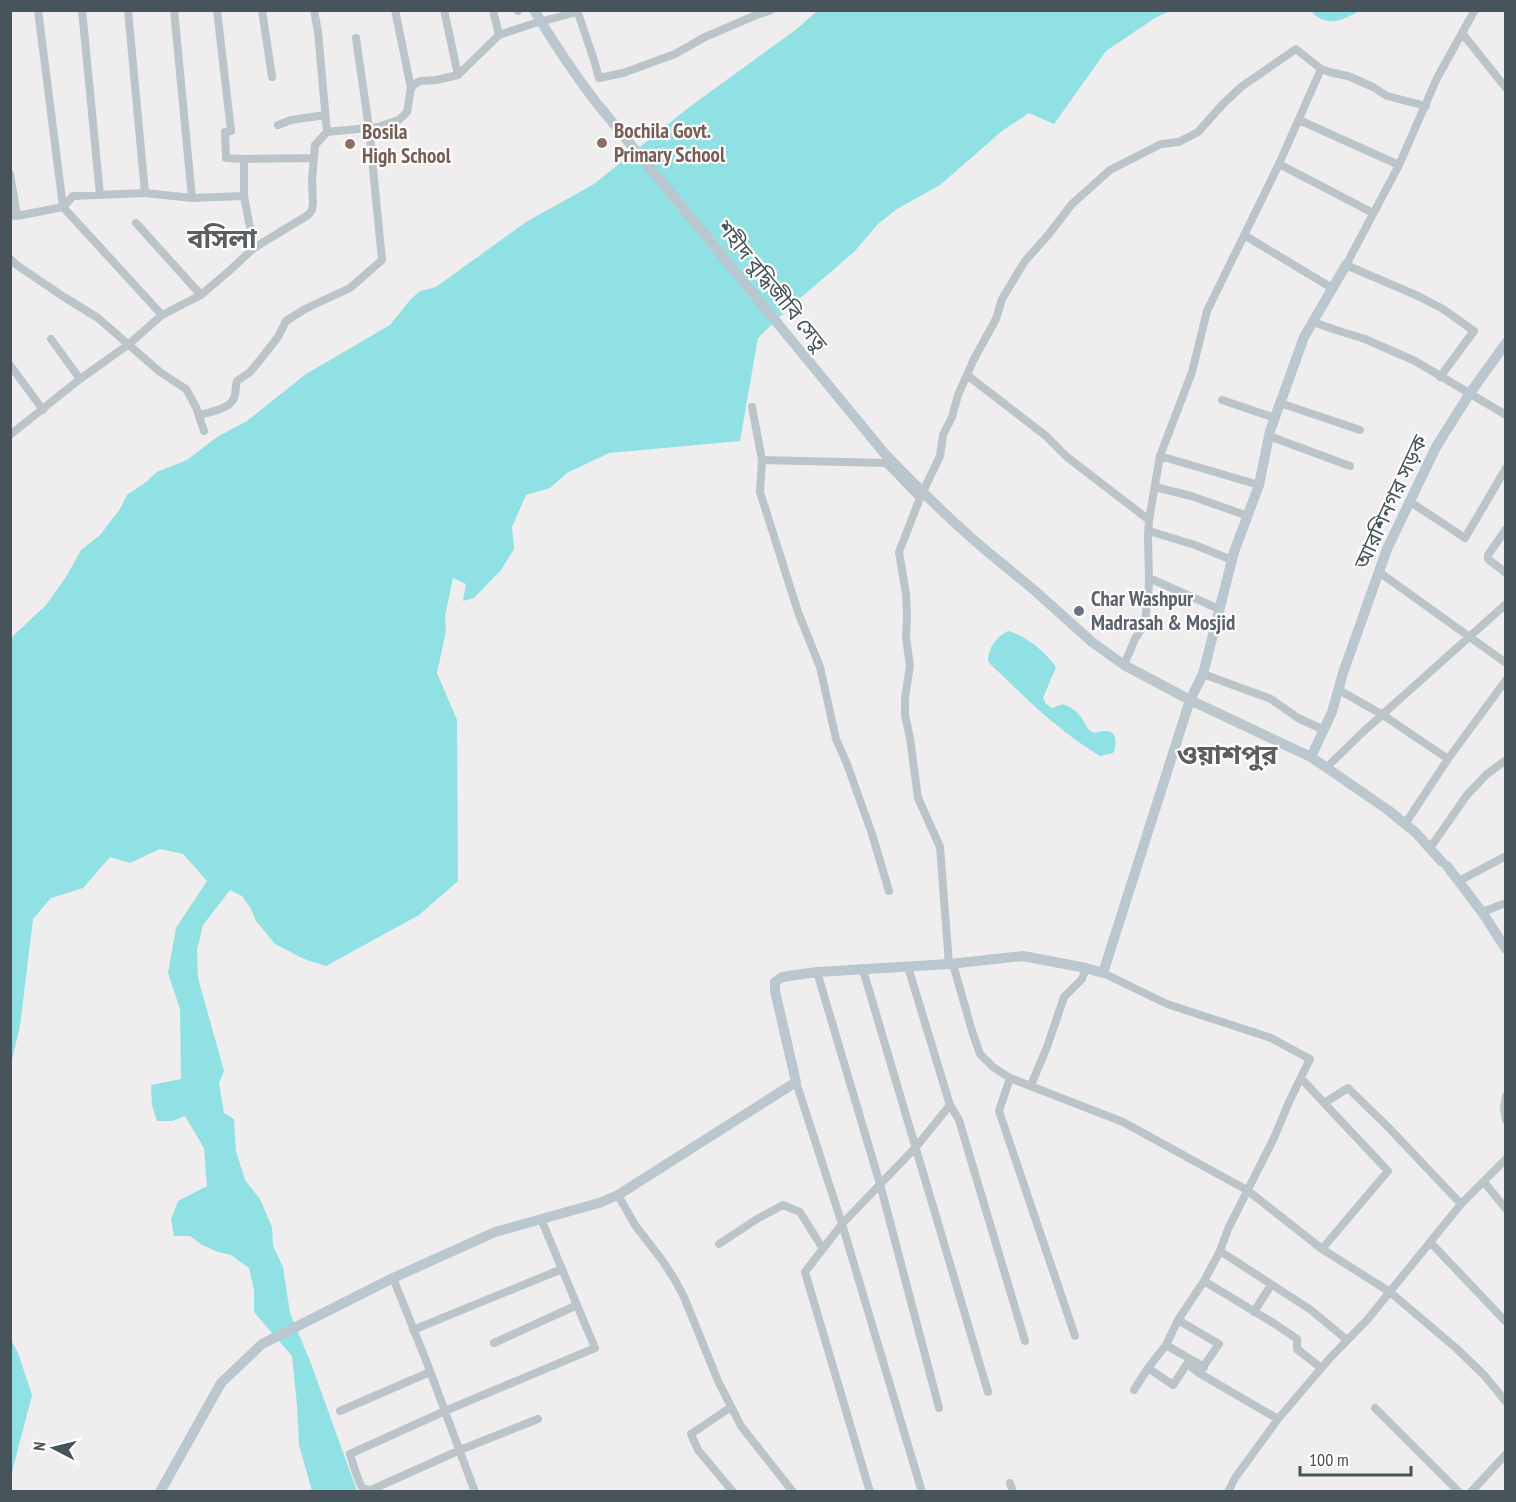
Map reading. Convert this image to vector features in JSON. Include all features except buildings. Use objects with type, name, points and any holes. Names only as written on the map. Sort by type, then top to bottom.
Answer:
[{"type":"street","points":[[38,10],[63,207],[162,315]]},
{"type":"street","points":[[82,10],[100,195]]},
{"type":"street","points":[[128,10],[145,193]]},
{"type":"street","points":[[174,10],[192,198]]},
{"type":"street","points":[[217,10],[231,131],[225,132],[226,158],[313,158]]},
{"type":"street","points":[[262,10],[272,77]]},
{"type":"street","points":[[314,10],[327,132]]},
{"type":"street","points":[[10,435],[80,379],[129,344],[162,315],[201,295],[254,248],[308,215],[312,210],[315,145],[327,132],[369,128],[392,124],[399,120],[407,111],[411,88],[395,10]]},
{"type":"street","points":[[444,10],[458,75]]},
{"type":"street","points":[[493,10],[499,35]]},
{"type":"street","name":"শহীদ বুদ্ধিজীবি সেতু","points":[[534,10],[595,101],[885,454],[966,535],[1034,590],[1092,642],[1124,665],[1190,700],[1311,757],[1388,810],[1430,848],[1459,881],[1506,949]]},
{"type":"street","points":[[411,88],[420,81],[458,75],[499,35],[573,13],[576,10],[599,78],[623,73],[675,54],[705,37],[771,10]]},
{"type":"street","points":[[1103,973],[1190,700],[1203,674],[1232,560],[1259,485],[1269,436],[1304,337],[1346,265],[1399,165],[1437,78],[1475,10]]},
{"type":"street","points":[[1462,33],[1506,88]]},
{"type":"street","points":[[199,415],[230,404],[235,398],[237,381],[250,372],[260,360],[278,337],[286,321],[305,309],[350,288],[382,260],[369,128],[356,38]]},
{"type":"street","points":[[1426,106],[1387,96],[1348,76],[1321,69],[1296,49],[1241,87],[1198,132],[1179,142],[1161,144],[1110,170],[1072,204],[1025,261],[1002,299],[996,319],[958,395],[952,417],[943,435],[940,456],[920,498],[899,552],[906,594],[906,637],[910,666],[905,715],[918,798],[940,847],[951,964],[980,1054],[993,1067],[1011,1078],[1123,1122],[1247,1190],[1322,1249],[1390,1292],[1485,1376],[1506,1402]]},
{"type":"street","points":[[1124,665],[1145,623],[1149,578],[1149,520],[1160,456],[1192,372],[1207,311],[1280,164],[1321,69]]},
{"type":"street","points":[[278,125],[291,120],[325,115]]},
{"type":"street","points":[[1299,120],[1399,165]]},
{"type":"street","points":[[244,159],[244,196],[254,248]]},
{"type":"street","points":[[1280,164],[1373,213]]},
{"type":"street","points":[[10,174],[14,215],[63,207],[73,196],[145,193],[192,198],[244,196]]},
{"type":"street","points":[[136,223],[201,295]]},
{"type":"street","points":[[1244,235],[1332,288]]},
{"type":"street","points":[[10,259],[98,318],[159,372],[186,389],[196,406],[204,431]]},
{"type":"street","points":[[1346,265],[1418,296],[1443,309],[1474,331],[1440,377]]},
{"type":"street","points":[[1313,322],[1365,339],[1415,361],[1506,415]]},
{"type":"street","points":[[51,339],[80,379]]},
{"type":"street","name":"আরশিনগর সড়ক","points":[[1311,757],[1332,712],[1378,572],[1409,501],[1436,447],[1470,393],[1506,343]]},
{"type":"street","points":[[10,365],[43,410]]},
{"type":"street","points":[[967,375],[1046,436],[1067,457],[1149,520]]},
{"type":"street","points":[[1222,400],[1275,418]]},
{"type":"street","points":[[1280,403],[1360,430]]},
{"type":"street","points":[[752,407],[762,460],[760,492],[798,612],[820,667],[836,740],[872,834],[889,891]]},
{"type":"street","points":[[1269,436],[1350,466]]},
{"type":"street","points":[[1160,456],[1259,485]]},
{"type":"street","points":[[762,460],[885,463],[920,498]]},
{"type":"street","points":[[1409,501],[1465,538],[1506,468]]},
{"type":"street","points":[[1155,488],[1191,496],[1248,516]]},
{"type":"street","points":[[1506,529],[1488,555],[1488,559],[1506,573]]},
{"type":"street","points":[[1149,531],[1195,545],[1232,560]]},
{"type":"street","points":[[1378,572],[1506,663]]},
{"type":"street","points":[[1149,578],[1219,609]]},
{"type":"street","points":[[1329,765],[1506,604]]},
{"type":"street","points":[[1203,674],[1270,699],[1324,730]]},
{"type":"street","points":[[1405,824],[1448,759],[1506,680]]},
{"type":"street","points":[[1339,690],[1383,715],[1448,759]]},
{"type":"street","points":[[1430,848],[1467,795],[1487,774],[1506,760]]},
{"type":"street","points":[[1459,881],[1506,856]]},
{"type":"street","points":[[1482,912],[1506,903]]},
{"type":"street","points":[[922,1491],[842,1224],[796,1082],[775,991],[775,982],[782,977],[817,972],[951,964],[1023,956],[1103,973],[1167,1004],[1270,1038],[1310,1059],[1247,1190],[1244,1201],[1228,1229],[1220,1251],[1204,1281],[1178,1320],[1166,1345],[1134,1390]]},
{"type":"street","points":[[908,967],[950,1105],[960,1120],[1025,1341]]},
{"type":"street","points":[[1031,1085],[1064,997],[1082,979],[1086,968]]},
{"type":"street","points":[[863,969],[988,1392]]},
{"type":"street","points":[[817,972],[879,1184],[939,1408]]},
{"type":"street","points":[[1011,1078],[999,1111],[1075,1336]]},
{"type":"street","points":[[1301,1078],[1388,1171],[1322,1249]]},
{"type":"street","points":[[160,1491],[221,1383],[262,1344],[393,1278],[495,1232],[599,1203],[618,1195],[796,1082]]},
{"type":"street","points":[[1324,1103],[1348,1088],[1461,1204]]},
{"type":"street","points":[[1506,1096],[1504,1108],[1506,1120]]},
{"type":"street","points":[[870,1491],[805,1272],[842,1224],[916,1147],[950,1105]]},
{"type":"street","points":[[1228,1491],[1278,1419],[1390,1292],[1461,1204],[1506,1159]]},
{"type":"street","points":[[1484,1182],[1506,1209]]},
{"type":"street","points":[[618,1195],[635,1225],[662,1260],[680,1289],[718,1381],[741,1426],[793,1491]]},
{"type":"street","points":[[719,1244],[783,1205],[800,1212],[823,1249]]},
{"type":"street","points":[[538,1419],[460,1450],[371,1490],[361,1486],[350,1454],[595,1348],[541,1219]]},
{"type":"street","points":[[1431,1243],[1506,1322]]},
{"type":"street","points":[[1220,1251],[1311,1310],[1347,1341]]},
{"type":"street","points":[[413,1330],[562,1269]]},
{"type":"street","points":[[393,1278],[475,1491]]},
{"type":"street","points":[[1204,1281],[1297,1340],[1297,1349],[1321,1368]]},
{"type":"street","points":[[1254,1312],[1271,1285]]},
{"type":"street","points":[[494,1343],[577,1305]]},
{"type":"street","points":[[1178,1320],[1219,1344],[1201,1370]]},
{"type":"street","points":[[1166,1345],[1278,1419]]},
{"type":"street","points":[[1148,1368],[1173,1385],[1187,1364],[1201,1370]]},
{"type":"street","points":[[340,1411],[430,1372]]},
{"type":"street","points":[[731,1407],[691,1434],[698,1450],[733,1491]]},
{"type":"street","points":[[1375,1408],[1459,1491]]},
{"type":"street","points":[[1472,1491],[1506,1454]]},
{"type":"street","points":[[1010,1483],[1014,1491]]},
{"type":"water","points":[[817,11],[1170,11],[1155,18],[1106,51],[1054,124],[1029,113],[1002,131],[940,185],[897,209],[878,224],[854,252],[791,306],[758,338],[740,441],[609,453],[567,473],[550,488],[526,495],[512,527],[514,549],[501,570],[474,598],[463,601],[466,584],[453,578],[445,616],[446,631],[437,673],[457,720],[458,881],[419,915],[326,966],[304,959],[275,944],[256,921],[242,896],[230,890],[203,925],[197,950],[198,978],[224,1071],[219,1083],[224,1113],[234,1119],[236,1151],[245,1180],[260,1199],[272,1227],[273,1246],[283,1267],[290,1313],[312,1366],[357,1491],[312,1491],[299,1445],[292,1356],[254,1312],[254,1290],[249,1268],[231,1255],[202,1245],[190,1236],[174,1236],[171,1219],[178,1201],[207,1186],[204,1148],[185,1116],[172,1121],[157,1121],[152,1105],[151,1085],[181,1079],[180,1009],[168,973],[176,928],[207,881],[183,854],[160,849],[130,863],[110,857],[83,888],[51,898],[33,919],[20,1026],[11,1064],[11,638],[46,605],[66,577],[81,550],[100,535],[120,509],[127,495],[157,472],[187,460],[217,437],[247,421],[306,374],[390,325],[420,291],[436,287],[526,222],[594,184],[688,108],[798,28]]},
{"type":"water","points":[[1311,11],[1359,11],[1340,20],[1328,21],[1322,20]]},
{"type":"water","points":[[1008,631],[1035,645],[1056,667],[1043,698],[1046,704],[1052,708],[1063,704],[1075,711],[1094,733],[1109,731],[1112,733],[1116,742],[1113,753],[1100,756],[1074,739],[1039,710],[988,661],[991,647],[1000,636]]},
{"type":"water","points":[[11,1340],[18,1353],[32,1395],[11,1483]]},
{"type":"place","name":"Bochila Govt. Primary School","points":[[602,143]]},
{"type":"place","name":"Bosila High School","points":[[350,144]]},
{"type":"place","name":"Char Washpur Madrasah & Mosjid","points":[[1079,611]]},
{"type":"district","name":"বসিলা","points":[[222,239]]},
{"type":"district","name":"ওয়াশপুর","points":[[1227,755]]}]
